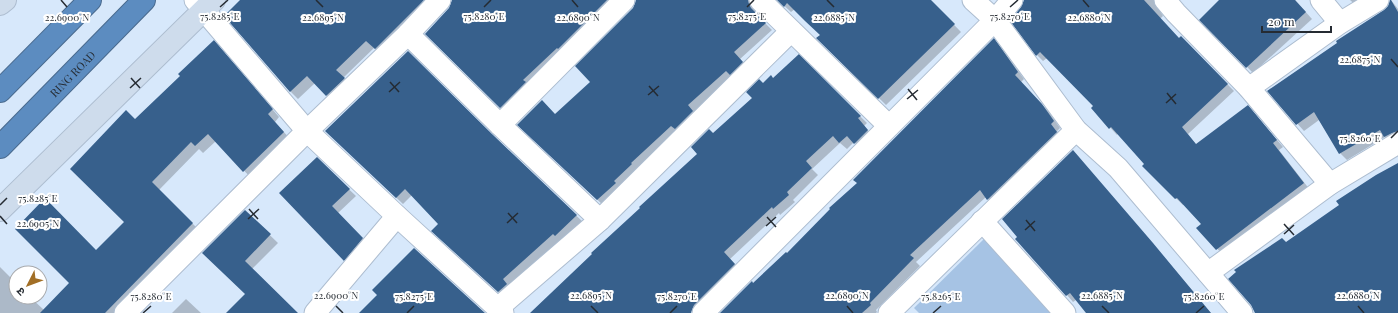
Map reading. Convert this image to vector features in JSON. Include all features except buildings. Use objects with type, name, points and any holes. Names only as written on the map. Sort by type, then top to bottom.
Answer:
[{"type":"highway","points":[[0,91],[90,0]]},
{"type":"highway","name":"RING ROAD","points":[[0,147],[144,0]]},
{"type":"street","points":[[0,4],[4,0]]},
{"type":"street","points":[[125,313],[307,131],[408,34],[440,0]]},
{"type":"street","points":[[500,125],[624,0]]},
{"type":"street","points":[[760,0],[889,126]]},
{"type":"street","points":[[973,0],[995,20],[1076,130],[1118,168],[1242,313]]},
{"type":"street","points":[[703,313],[995,20],[1012,0]]},
{"type":"street","points":[[1321,0],[1340,23]]},
{"type":"street","points":[[1249,88],[1340,23],[1378,0]]},
{"type":"street","points":[[0,210],[204,4],[307,131],[397,216],[501,310],[600,220],[791,31]]},
{"type":"street","points":[[1177,4],[1330,184]]},
{"type":"street","points":[[408,34],[500,125],[600,220]]},
{"type":"street","points":[[892,312],[982,221],[1076,130]]},
{"type":"street","points":[[1208,273],[1330,184],[1398,143]]},
{"type":"street","points":[[321,311],[397,216]]},
{"type":"street","points":[[982,221],[1065,313]]},
{"type":"shaded area","points":[[988,235],[1051,313],[919,313],[914,308]]}]
